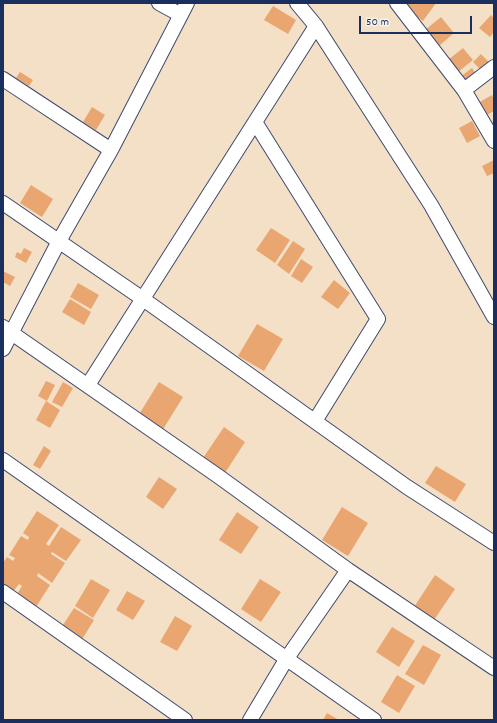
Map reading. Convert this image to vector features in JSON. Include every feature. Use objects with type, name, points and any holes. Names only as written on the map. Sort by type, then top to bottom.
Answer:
[{"type":"street","points":[[3,349],[7,330],[111,150],[184,9],[159,3]]},
{"type":"street","points":[[297,3],[316,26],[431,205],[494,317]]},
{"type":"street","points":[[397,3],[464,90],[494,141]]},
{"type":"street","points":[[88,385],[316,26]]},
{"type":"street","points":[[464,90],[494,67]]},
{"type":"street","points":[[3,79],[111,150]]},
{"type":"street","points":[[255,122],[378,319],[315,421]]},
{"type":"street","points":[[3,203],[142,299],[407,487],[494,543]]},
{"type":"street","points":[[7,330],[218,476],[348,570],[494,668]]},
{"type":"street","points":[[3,460],[374,720]]},
{"type":"street","points":[[250,720],[287,658],[348,570]]},
{"type":"street","points":[[3,592],[185,720]]},
{"type":"building","points":[[408,3],[436,3],[423,21],[405,8]]},
{"type":"building","points":[[273,6],[296,20],[288,34],[264,20]]},
{"type":"building","points":[[491,15],[494,18],[494,32],[490,37],[479,28]]},
{"type":"building","points":[[441,17],[454,33],[439,46],[425,30]]},
{"type":"building","points":[[463,48],[473,60],[458,72],[448,60]]},
{"type":"building","points":[[481,54],[491,64],[483,72],[473,62]]},
{"type":"building","points":[[472,68],[478,77],[466,85],[460,77]]},
{"type":"building","points":[[20,72],[33,80],[29,86],[16,78]]},
{"type":"building","points":[[492,95],[494,99],[494,111],[485,116],[478,103]]},
{"type":"building","points":[[92,107],[105,115],[96,130],[83,122]]},
{"type":"building","points":[[472,121],[480,136],[467,143],[459,128]]},
{"type":"building","points":[[494,160],[494,173],[487,176],[482,166]]},
{"type":"building","points":[[31,185],[53,199],[42,217],[20,203]]},
{"type":"building","points":[[271,228],[290,240],[275,263],[256,250]]},
{"type":"building","points":[[293,241],[305,249],[289,274],[277,265]]},
{"type":"building","points":[[24,248],[32,252],[26,263],[15,257],[17,252],[21,254]]},
{"type":"building","points":[[301,259],[313,267],[302,283],[291,276]]},
{"type":"building","points":[[3,271],[15,277],[10,286],[3,282]]},
{"type":"building","points":[[334,280],[350,293],[338,309],[321,297]]},
{"type":"building","points":[[78,283],[99,295],[91,309],[70,297]]},
{"type":"building","points":[[70,299],[91,312],[84,325],[62,312]]},
{"type":"building","points":[[257,324],[283,339],[264,371],[238,356]]},
{"type":"building","points":[[46,381],[55,385],[47,401],[38,396]]},
{"type":"building","points":[[63,382],[73,388],[62,407],[52,402]]},
{"type":"building","points":[[159,382],[183,397],[162,431],[138,416]]},
{"type":"building","points":[[46,401],[60,410],[50,428],[36,420]]},
{"type":"building","points":[[224,427],[245,442],[223,476],[201,461]]},
{"type":"building","points":[[44,446],[51,451],[40,469],[33,465]]},
{"type":"building","points":[[436,466],[466,484],[455,502],[425,483]]},
{"type":"building","points":[[159,477],[177,489],[163,509],[146,497]]},
{"type":"building","points":[[342,507],[368,523],[348,556],[322,540]]},
{"type":"building","points":[[37,511],[59,525],[46,544],[49,546],[61,527],[81,540],[66,561],[52,552],[51,554],[65,563],[52,583],[38,573],[37,576],[50,585],[36,607],[17,594],[22,586],[19,584],[13,592],[3,585],[3,563],[7,557],[13,561],[15,558],[9,555],[21,536],[28,540],[29,537],[23,533]]},
{"type":"building","points":[[237,512],[259,527],[241,554],[219,540]]},
{"type":"building","points":[[435,575],[455,589],[434,620],[414,607]]},
{"type":"building","points":[[91,579],[110,590],[93,618],[75,606]]},
{"type":"building","points":[[260,579],[281,592],[261,622],[241,609]]},
{"type":"building","points":[[127,591],[145,601],[133,620],[116,610]]},
{"type":"building","points":[[74,608],[94,620],[81,641],[61,628]]},
{"type":"building","points":[[175,616],[192,626],[177,651],[160,642]]},
{"type":"building","points":[[392,627],[415,641],[399,667],[376,652]]},
{"type":"building","points":[[423,645],[441,655],[424,685],[405,674]]},
{"type":"building","points":[[397,675],[415,686],[399,713],[381,702]]},
{"type":"building","points":[[327,713],[339,720],[323,720]]}]
